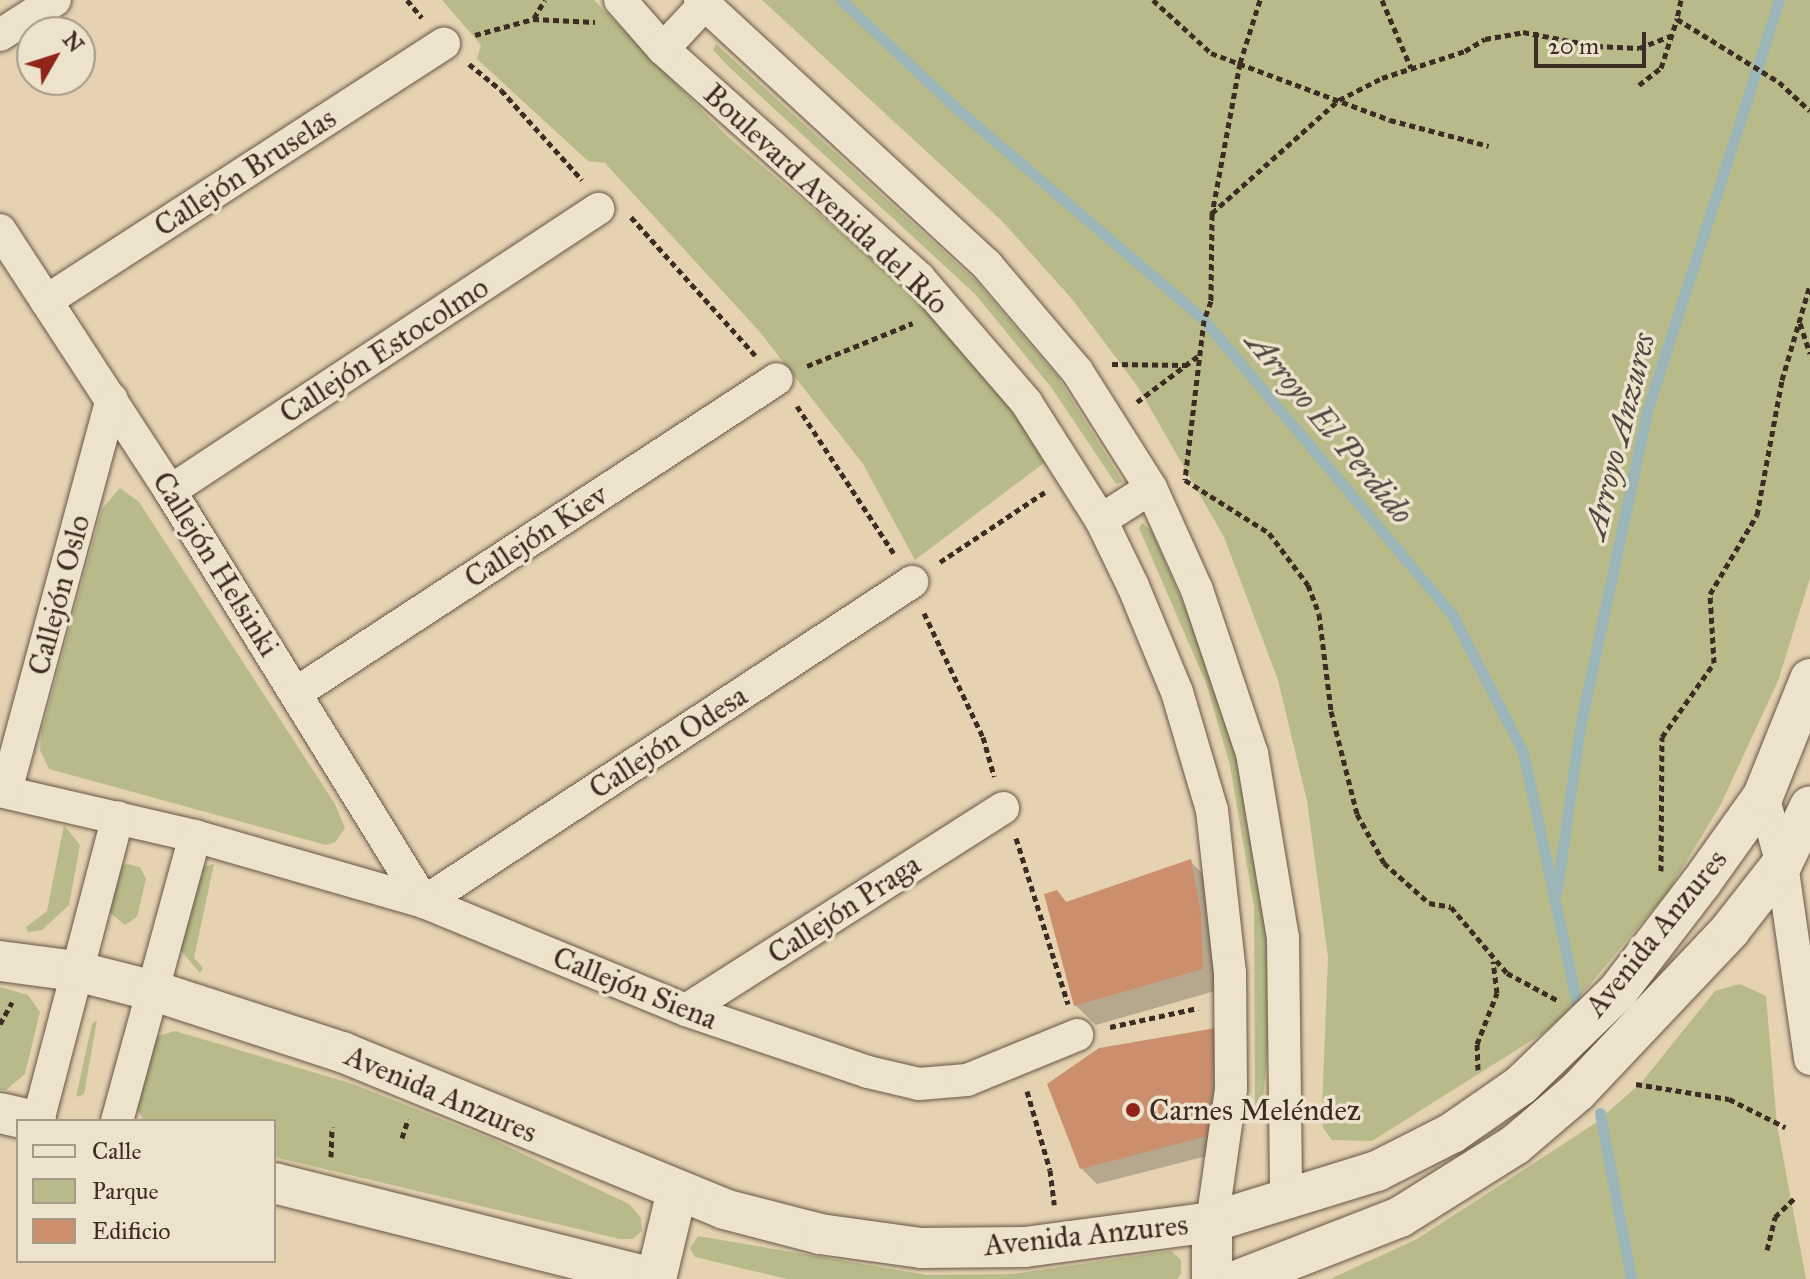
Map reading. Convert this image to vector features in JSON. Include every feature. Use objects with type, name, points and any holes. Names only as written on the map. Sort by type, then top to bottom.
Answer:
[{"type":"street","points":[[0,35],[55,0]]},
{"type":"street","name":"Boulevard Avenida del Río","points":[[620,0],[663,49],[919,278],[1026,402],[1101,520],[1177,692],[1212,810],[1230,1004],[1231,1089],[1212,1222]]},
{"type":"street","points":[[663,49],[702,2]]},
{"type":"street","name":"Boulevard Avenida del Río","points":[[702,2],[987,265],[1077,371],[1151,488],[1197,590],[1252,753],[1283,938],[1286,1202]]},
{"type":"street","name":"Callejón Bruselas","points":[[46,301],[444,44]]},
{"type":"street","name":"Callejón Estocolmo","points":[[170,491],[598,209]]},
{"type":"street","name":"Callejón Helsinki","points":[[0,230],[112,399],[424,902]]},
{"type":"street","name":"Callejón Kiev","points":[[296,693],[777,379]]},
{"type":"street","name":"Callejón Oslo","points":[[3,791],[112,399]]},
{"type":"street","points":[[1101,520],[1151,488]]},
{"type":"street","name":"Callejón Odesa","points":[[424,902],[912,582]]},
{"type":"street","name":"Avenida Anzures","points":[[8,975],[76,971],[154,991],[342,1052],[724,1209],[820,1234],[921,1248],[1057,1243],[1212,1222],[1286,1202],[1377,1171],[1452,1133],[1521,1085],[1618,991],[1763,796],[1810,679]]},
{"type":"street","name":"Callejón Siena","points":[[3,791],[195,836],[424,902],[686,1010],[868,1072],[919,1084],[967,1080],[1077,1035]]},
{"type":"street","points":[[1763,796],[1782,864],[1810,1059]]},
{"type":"street","name":"Avenida Anzures","points":[[1241,1279],[1283,1271],[1400,1217],[1515,1145],[1659,1010],[1782,864],[1810,806]]},
{"type":"street","name":"Callejón Praga","points":[[686,1010],[1003,808]]},
{"type":"street","points":[[38,1119],[118,817]]},
{"type":"street","points":[[118,1119],[195,836]]},
{"type":"street","points":[[0,1113],[28,1119]]},
{"type":"street","points":[[276,1184],[656,1279],[677,1191]]},
{"type":"street","points":[[1283,1271],[1286,1202]]},
{"type":"street","points":[[1212,1222],[1212,1279]]},
{"type":"path","points":[[407,0],[444,44],[501,90],[574,167],[598,209],[616,207],[629,215],[777,379],[912,582],[1073,474]]},
{"type":"path","points":[[533,19],[545,0]]},
{"type":"path","points":[[1153,0],[1211,53],[1390,120],[1489,146]]},
{"type":"path","points":[[1260,0],[1240,63],[1212,214],[1211,301],[1199,356],[1185,480],[1269,533],[1308,585],[1319,614],[1331,711],[1357,814],[1384,863],[1429,903],[1451,907],[1493,960],[1532,990],[1563,1003]]},
{"type":"path","points":[[1382,0],[1411,68]]},
{"type":"path","points":[[1639,85],[1661,68],[1681,0]]},
{"type":"path","points":[[444,44],[533,19],[642,25]]},
{"type":"path","points":[[1677,19],[1809,107]]},
{"type":"path","points":[[1212,214],[1339,100],[1485,39],[1523,32],[1597,46],[1639,48],[1671,36]]},
{"type":"path","points":[[1661,881],[1662,737],[1714,663],[1710,594],[1757,515],[1782,380],[1810,285]]},
{"type":"path","points":[[777,379],[946,310]]},
{"type":"path","points":[[1799,322],[1810,353]]},
{"type":"path","points":[[1137,402],[1199,356]]},
{"type":"path","points":[[1109,364],[1187,365]]},
{"type":"path","points":[[1479,1082],[1477,1044],[1497,993],[1493,960]]},
{"type":"path","points":[[0,1024],[8,1017],[8,975]]},
{"type":"path","points":[[1077,1035],[1172,1011],[1230,1004]]},
{"type":"path","points":[[1018,1059],[1050,1170],[1057,1243]]},
{"type":"path","points":[[1631,1076],[1638,1086],[1729,1099],[1785,1127]]},
{"type":"path","points":[[328,1170],[332,1127]]},
{"type":"path","points":[[1767,1250],[1775,1217],[1795,1198]]},
{"type":"green space","points":[[442,0],[594,0],[727,136],[909,291],[1015,410],[1048,460],[915,560],[863,464],[759,331],[605,163],[588,161],[477,59],[481,45]]},
{"type":"green space","points":[[762,0],[1810,0],[1810,578],[1778,681],[1720,806],[1669,890],[1566,1013],[1542,1034],[1372,1141],[1332,1140],[1323,1128],[1322,1109],[1328,957],[1307,801],[1278,680],[1224,537],[1138,387],[1072,299],[1003,222]]},
{"type":"green space","points":[[716,44],[976,281],[1057,376],[1123,482],[1116,484],[1051,387],[975,294],[729,67],[713,50]]},
{"type":"green space","points":[[120,488],[139,502],[335,804],[345,828],[335,842],[326,845],[49,769],[40,750],[41,734],[102,509]]},
{"type":"green space","points":[[1142,523],[1152,531],[1206,657],[1233,738],[1257,856],[1266,935],[1268,1045],[1261,1121],[1255,1117],[1254,907],[1230,765],[1206,683],[1139,528]]},
{"type":"green space","points":[[64,825],[80,845],[69,905],[42,930],[28,932],[26,927],[47,911]]},
{"type":"green space","points":[[126,864],[140,867],[146,879],[137,917],[125,925],[108,911],[119,867]]},
{"type":"green space","points":[[214,864],[194,958],[203,968],[200,973],[177,946],[196,869]]},
{"type":"green space","points":[[1740,984],[1766,996],[1777,1125],[1806,1279],[1330,1279],[1417,1239],[1594,1124],[1641,1083],[1715,991]]},
{"type":"green space","points":[[0,987],[28,995],[40,1012],[25,1074],[6,1090],[0,1090]]},
{"type":"green space","points":[[97,1020],[84,1094],[76,1097],[92,1024]]},
{"type":"green space","points":[[175,1031],[353,1084],[494,1140],[629,1204],[641,1218],[642,1231],[633,1239],[620,1239],[276,1157],[276,1119],[143,1119],[136,1107],[155,1037]]},
{"type":"green space","points":[[698,1236],[927,1275],[1012,1274],[1171,1251],[1181,1260],[1181,1274],[1177,1279],[787,1279],[695,1257],[690,1248]]},
{"type":"building","points":[[1191,859],[1201,913],[1203,969],[1074,1006],[1044,894],[1057,890],[1066,902]]},
{"type":"building","name":"Carnes Meléndez","points":[[1216,1028],[1208,1136],[1080,1169],[1047,1084],[1099,1048]]},
{"type":"waterway","name":"Arroyo El Perdido","points":[[841,0],[955,107],[1204,320],[1453,616],[1523,752],[1580,1017]]},
{"type":"waterway","name":"Arroyo Anzures","points":[[1557,890],[1580,727],[1648,408],[1779,0]]},
{"type":"waterway","name":"Arroyo El Perdido","points":[[1600,1113],[1631,1279]]},
{"type":"place","name":"Carnes Meléndez","points":[[1133,1110]]}]
